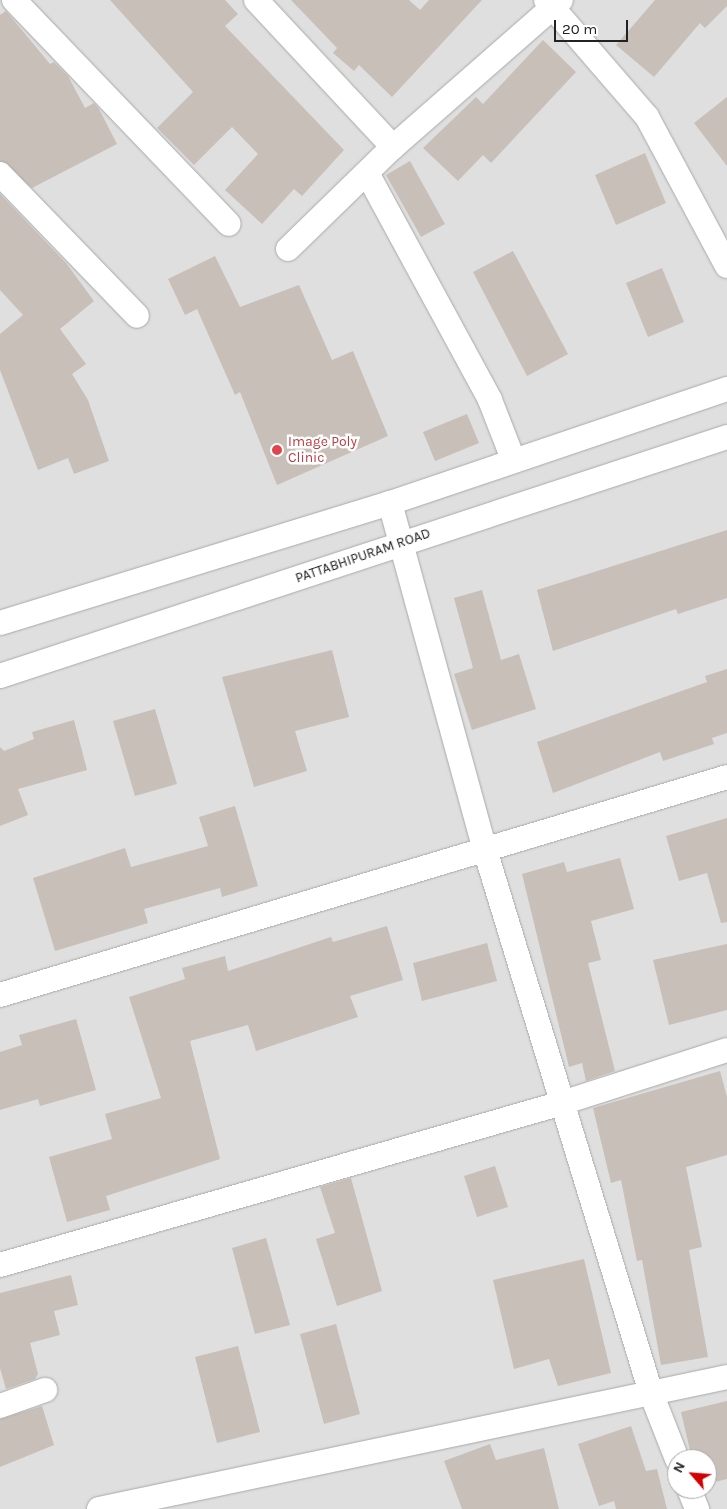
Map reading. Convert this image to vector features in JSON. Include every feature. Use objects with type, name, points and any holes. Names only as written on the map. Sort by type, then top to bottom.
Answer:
[{"type":"street","points":[[14,0],[229,224]]},
{"type":"street","points":[[256,0],[393,147]]},
{"type":"street","points":[[288,248],[393,147],[554,3],[646,117],[727,266]]},
{"type":"street","points":[[367,173],[490,400],[513,459]]},
{"type":"street","points":[[0,174],[137,316]]},
{"type":"street","points":[[0,622],[390,503],[513,459],[727,389]]},
{"type":"street","name":"PATTABHIPURAM ROAD","points":[[0,676],[727,437]]},
{"type":"street","points":[[390,503],[486,853],[651,1393],[673,1449]]},
{"type":"street","points":[[0,996],[486,853],[727,777]]},
{"type":"street","points":[[0,1265],[562,1103],[727,1050]]},
{"type":"street","points":[[99,1509],[727,1377]]},
{"type":"street","points":[[0,1406],[45,1390]]},
{"type":"shaded area","points":[[0,0],[727,0],[727,1509],[0,1509]]},
{"type":"building","points":[[110,0],[225,0],[238,14],[225,26],[344,150],[302,196],[294,189],[262,224],[225,190],[258,154],[232,127],[194,165],[157,128],[193,92]]},
{"type":"building","points":[[291,0],[409,0],[420,10],[429,0],[482,0],[392,97],[359,65],[354,71],[333,53],[337,48]]},
{"type":"building","points":[[655,0],[727,0],[727,6],[705,28],[700,23],[654,77],[616,45]]},
{"type":"building","points":[[6,11],[50,64],[54,62],[68,76],[85,108],[94,103],[117,144],[32,188],[0,161],[0,15]]},
{"type":"building","points":[[543,40],[576,72],[491,163],[483,155],[458,181],[423,148],[476,97],[483,104]]},
{"type":"building","points":[[727,97],[727,166],[694,123]]},
{"type":"building","points":[[645,153],[666,203],[616,225],[595,175]]},
{"type":"building","points":[[410,161],[445,224],[421,237],[386,175]]},
{"type":"building","points":[[0,194],[66,263],[94,301],[60,329],[86,364],[72,374],[88,400],[109,461],[74,474],[68,458],[38,470],[0,370],[0,334],[23,315],[0,290]]},
{"type":"building","points":[[513,251],[568,354],[527,376],[473,272]]},
{"type":"building","points":[[215,256],[240,307],[299,285],[332,360],[353,351],[388,436],[277,485],[240,392],[235,395],[197,309],[185,315],[168,279]]},
{"type":"building","points":[[662,268],[684,322],[648,337],[626,283]]},
{"type":"building","points":[[467,414],[479,443],[435,461],[423,432]]},
{"type":"building","points":[[727,530],[727,598],[678,614],[676,609],[553,651],[537,590]]},
{"type":"building","points":[[482,590],[501,660],[519,654],[536,709],[472,730],[454,674],[473,668],[454,598]]},
{"type":"building","points":[[332,650],[349,717],[295,731],[307,771],[254,787],[222,677]]},
{"type":"building","points":[[727,669],[727,733],[712,738],[714,744],[663,761],[660,752],[553,793],[537,742],[707,682],[705,676]]},
{"type":"building","points":[[155,709],[177,784],[135,796],[113,721]]},
{"type":"building","points":[[74,720],[87,770],[18,789],[28,815],[0,826],[0,747],[4,751],[34,739],[32,732]]},
{"type":"building","points":[[235,806],[258,886],[222,897],[220,888],[144,909],[148,923],[55,951],[33,878],[125,848],[131,867],[208,846],[199,817]]},
{"type":"building","points":[[727,818],[727,922],[721,923],[707,873],[679,881],[666,836]]},
{"type":"building","points":[[620,858],[634,909],[591,921],[601,960],[588,963],[615,1071],[586,1081],[582,1063],[569,1067],[522,874],[564,862],[567,872]]},
{"type":"building","points":[[387,926],[403,980],[350,996],[358,1017],[256,1051],[248,1025],[190,1041],[220,1159],[106,1196],[110,1210],[67,1222],[49,1157],[112,1139],[105,1114],[161,1098],[129,997],[185,979],[182,968],[225,956],[228,971],[331,937],[333,942]]},
{"type":"building","points":[[487,943],[497,981],[422,1001],[413,963]]},
{"type":"building","points":[[727,944],[727,1010],[669,1025],[653,960]]},
{"type":"building","points":[[76,1019],[96,1090],[40,1106],[38,1099],[0,1110],[0,1052],[22,1045],[19,1035]]},
{"type":"building","points":[[720,1071],[727,1097],[727,1155],[686,1167],[702,1247],[689,1250],[708,1357],[661,1365],[642,1260],[637,1261],[621,1180],[611,1183],[593,1108]]},
{"type":"building","points":[[495,1166],[508,1207],[477,1217],[464,1176]]},
{"type":"building","points":[[351,1178],[382,1291],[337,1306],[316,1239],[335,1233],[320,1187]]},
{"type":"building","points":[[266,1238],[290,1325],[255,1334],[232,1248]]},
{"type":"building","points":[[584,1259],[611,1373],[558,1386],[549,1359],[514,1369],[493,1280]]},
{"type":"building","points":[[71,1275],[78,1305],[54,1311],[60,1335],[30,1343],[38,1374],[35,1379],[6,1389],[0,1368],[0,1293]]},
{"type":"building","points":[[336,1324],[360,1414],[324,1424],[300,1334]]},
{"type":"building","points":[[238,1346],[260,1432],[217,1443],[195,1357]]},
{"type":"building","points":[[727,1401],[727,1479],[717,1482],[717,1449],[690,1449],[681,1412]]},
{"type":"building","points":[[42,1406],[54,1445],[0,1467],[0,1419]]},
{"type":"building","points":[[631,1426],[646,1471],[657,1469],[667,1509],[616,1509],[614,1501],[599,1506],[578,1444]]},
{"type":"building","points":[[490,1444],[496,1460],[544,1448],[559,1509],[462,1509],[444,1461]]},
{"type":"place","name":"Image Poly Clinic","points":[[277,450]]}]
